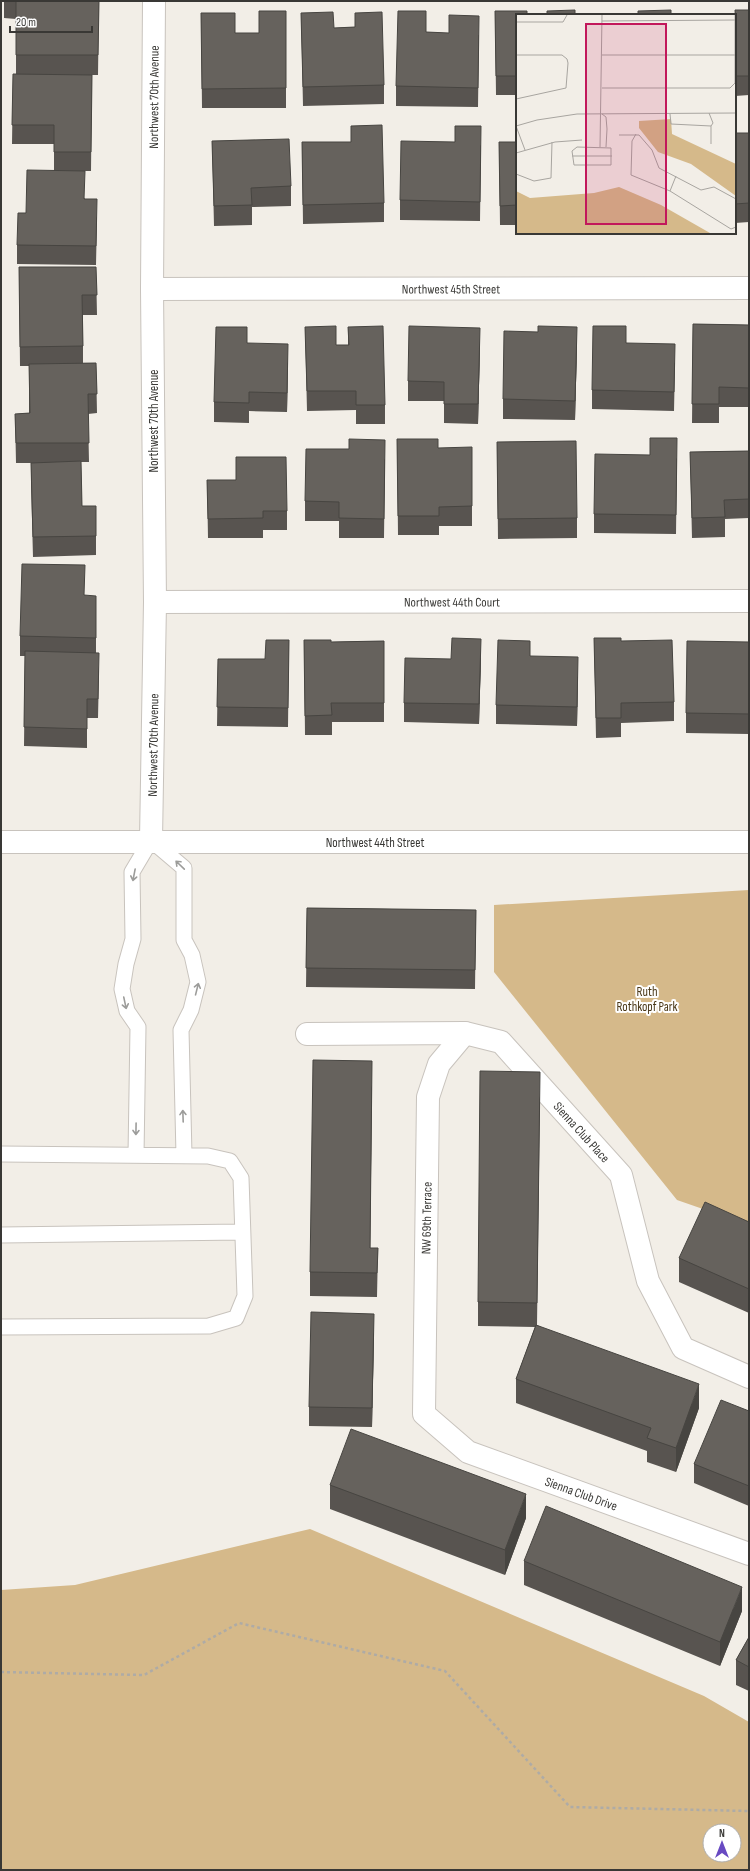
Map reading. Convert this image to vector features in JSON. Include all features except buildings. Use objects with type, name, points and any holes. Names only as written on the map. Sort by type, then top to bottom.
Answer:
[{"type":"street","name":"Northwest 70th Avenue","points":[[151,840],[155,602],[152,289],[154,1]]},
{"type":"street","name":"Northwest 45th Street","points":[[152,289],[749,288]]},
{"type":"street","name":"Northwest 44th Court","points":[[155,602],[749,601]]},
{"type":"street","name":"Northwest 44th Street","points":[[1,842],[151,840],[749,842]]},
{"type":"street","name":"Sienna Club Place","points":[[307,1034],[465,1033],[501,1042],[621,1175],[648,1280],[683,1348],[749,1377]]},
{"type":"street","name":"NW 69th Terrace","points":[[424,1414],[428,1097],[439,1064],[465,1033]]},
{"type":"street","name":"Sienna Club Drive","points":[[424,1414],[468,1452],[749,1554]]},
{"type":"lane","points":[[136,1155],[138,1027],[127,1011],[122,989],[126,964],[133,939],[132,872],[151,840],[184,868],[184,940],[192,955],[198,982],[191,1010],[181,1030],[184,1155]]},
{"type":"lane","points":[[1,1154],[184,1155],[208,1156],[230,1161],[241,1178],[245,1296],[236,1318],[209,1326],[1,1327]]},
{"type":"lane","points":[[1,1234],[242,1232]]},
{"type":"path","points":[[1,1672],[144,1676],[239,1623],[445,1671],[570,1807],[749,1811]]},
{"type":"green space","name":"Ruth Rothkopf Park","points":[[749,890],[749,1225],[677,1200],[494,972],[494,905]]},
{"type":"green space","points":[[310,1529],[704,1696],[749,1722],[749,1870],[1,1870],[1,1590],[75,1585]]}]
